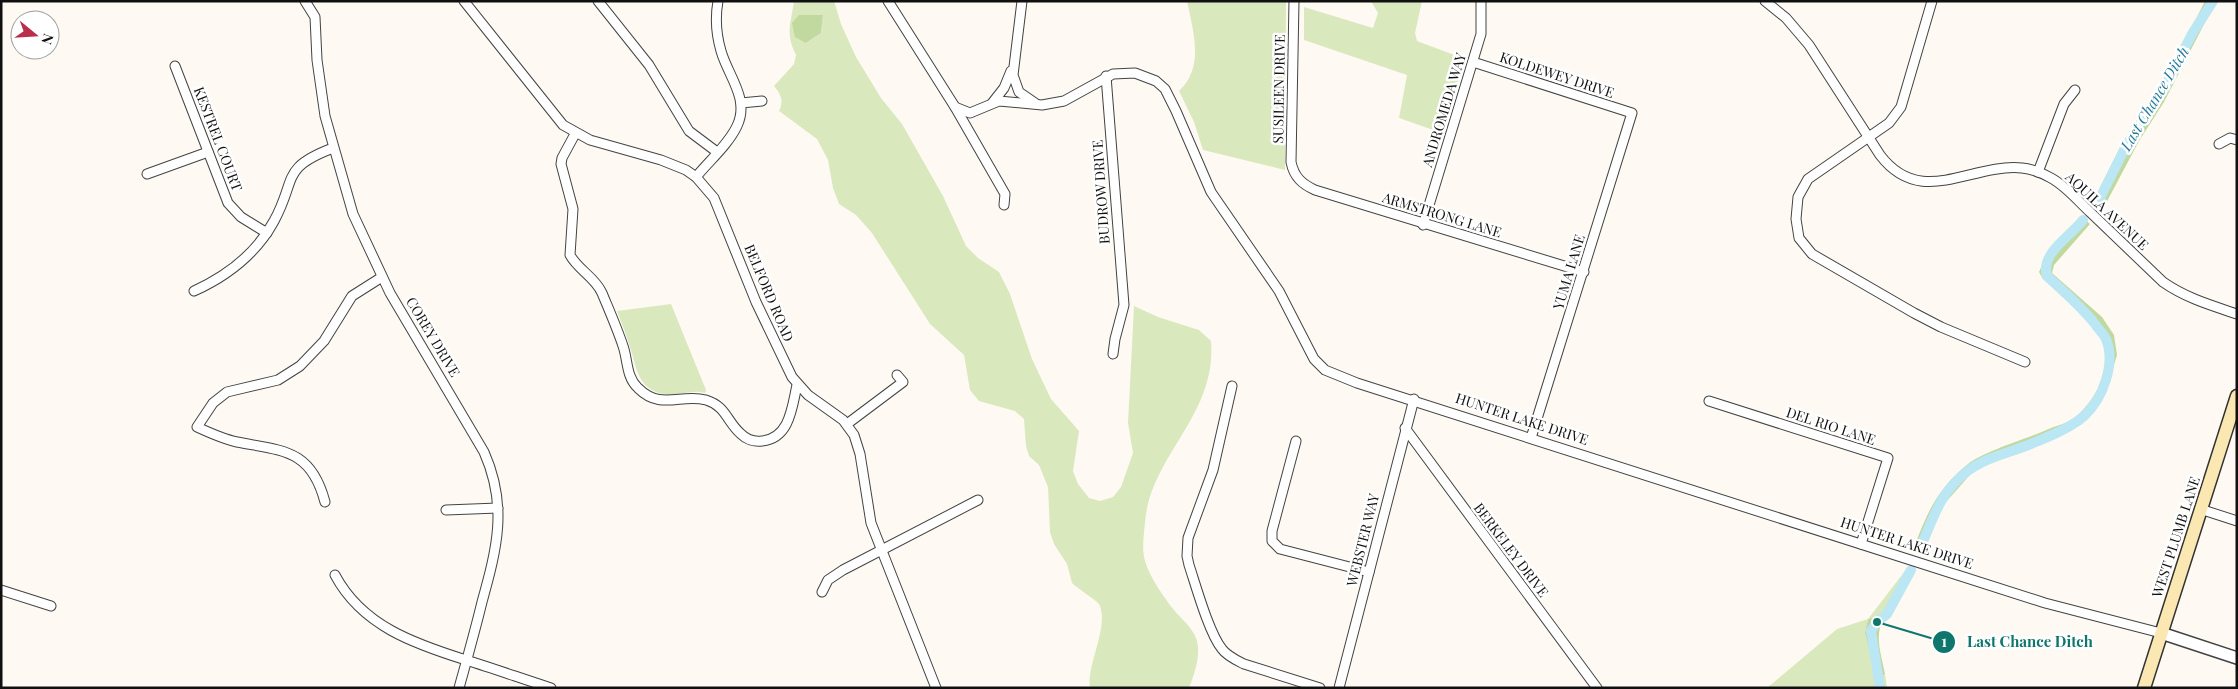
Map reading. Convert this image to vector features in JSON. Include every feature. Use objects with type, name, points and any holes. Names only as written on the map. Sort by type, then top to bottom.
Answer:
[{"type":"main road","name":"WEST PLUMB LANE","points":[[2144,688],[2237,396]]},
{"type":"street","name":"COREY DRIVE","points":[[305,1],[312,10],[316,24],[320,85],[333,148],[353,214],[382,277],[484,452],[494,479],[498,508],[495,555],[459,688]]},
{"type":"street","name":"BELFORD ROAD","points":[[464,1],[555,117],[575,134],[674,165],[696,177],[718,206],[761,314],[797,385],[847,424],[858,444],[868,511],[881,550],[936,688]]},
{"type":"street","points":[[598,1],[650,65],[689,132],[717,152]]},
{"type":"street","points":[[696,177],[736,128],[741,114],[741,103],[717,38],[718,1]]},
{"type":"street","points":[[888,1],[955,107],[1004,194],[1004,205]]},
{"type":"street","points":[[991,104],[1000,96],[1010,79],[1022,1]]},
{"type":"street","name":"SUSILEEN DRIVE","points":[[1294,1],[1291,162],[1296,176]]},
{"type":"street","name":"ANDROMEDA WAY","points":[[1423,224],[1481,34],[1481,1]]},
{"type":"street","name":"AQUILA AVENUE","points":[[1765,1],[1798,30],[1868,137],[1892,168],[1914,180],[1940,182],[2010,167],[2038,172],[2062,186],[2163,282],[2175,291],[2190,299],[2237,314]]},
{"type":"street","points":[[1932,1],[1901,107],[1889,123],[1815,172],[1802,187],[1796,219],[1799,238],[1812,254],[1914,313],[1940,327],[2025,362]]},
{"type":"street","points":[[1014,59],[1013,75],[1019,92],[1042,105]]},
{"type":"street","name":"KOLDEWEY DRIVE","points":[[1473,62],[1632,113]]},
{"type":"street","name":"KESTREL COURT","points":[[175,66],[225,197],[232,209],[267,233]]},
{"type":"street","name":"HUNTER LAKE DRIVE","points":[[955,107],[970,113],[999,101],[1042,105],[1064,101],[1106,76],[1125,72],[1136,73],[1156,81],[1165,89],[1211,192],[1279,291],[1314,359],[1332,374],[2046,603],[2161,633],[2237,658]]},
{"type":"street","name":"BUDROW DRIVE","points":[[1106,76],[1124,305],[1113,354]]},
{"type":"street","points":[[2038,172],[2064,104],[2075,90]]},
{"type":"street","points":[[741,103],[762,101]]},
{"type":"street","name":"YUMA LANE","points":[[1531,438],[1632,113]]},
{"type":"street","points":[[575,134],[562,158],[574,217],[569,248],[570,256],[599,287],[623,346],[628,371],[637,388],[646,394],[666,401],[698,398],[716,404],[728,416],[740,433],[753,441],[762,441],[771,439],[784,430],[797,385]]},
{"type":"street","points":[[2219,144],[2230,138],[2237,140]]},
{"type":"street","points":[[194,290],[216,280],[238,265],[267,233],[280,211],[290,180],[298,166],[312,156],[333,148]]},
{"type":"street","points":[[146,174],[208,152]]},
{"type":"street","name":"ARMSTRONG LANE","points":[[1296,176],[1315,190],[1584,272]]},
{"type":"street","points":[[325,502],[315,474],[294,454],[276,448],[224,438],[197,427],[213,403],[227,392],[278,380],[300,366],[324,341],[352,296],[382,277]]},
{"type":"street","points":[[847,424],[903,382],[898,375]]},
{"type":"street","points":[[1232,386],[1213,470],[1188,538],[1187,556],[1189,565],[1215,638],[1222,650],[1244,664],[1320,688]]},
{"type":"street","name":"WEBSTER WAY","points":[[1339,688],[1405,428],[1414,400]]},
{"type":"street","name":"DEL RIO LANE","points":[[1709,401],[1888,458],[1861,544]]},
{"type":"street","name":"BERKELEY DRIVE","points":[[1405,428],[1597,688]]},
{"type":"street","points":[[1296,441],[1272,530],[1272,541],[1280,549],[1369,572]]},
{"type":"street","points":[[822,592],[825,584],[834,576],[978,500]]},
{"type":"street","points":[[446,510],[498,508]]},
{"type":"street","points":[[2200,509],[2237,522]]},
{"type":"street","points":[[335,575],[345,592],[359,606],[393,633],[417,644],[551,688]]},
{"type":"street","points":[[1,590],[51,606]]},
{"type":"green space","points":[[794,1],[834,1],[841,24],[856,57],[881,98],[902,124],[943,196],[966,246],[978,258],[999,272],[1010,294],[1032,359],[1051,399],[1079,431],[1073,471],[1078,484],[1089,498],[1100,501],[1113,497],[1121,487],[1133,453],[1128,423],[1134,306],[1158,317],[1199,330],[1211,341],[1210,368],[1204,392],[1194,414],[1158,476],[1150,499],[1143,540],[1144,557],[1152,578],[1174,610],[1193,631],[1197,641],[1197,663],[1189,688],[1090,688],[1091,668],[1100,634],[1102,613],[1097,602],[1072,583],[1067,564],[1054,544],[1050,532],[1048,487],[1039,465],[1029,456],[1026,446],[1024,419],[1015,411],[979,401],[970,390],[964,355],[930,324],[872,233],[856,215],[839,204],[833,188],[828,160],[817,139],[779,111],[781,98],[774,86],[794,64],[796,55],[790,34]],"holes":[[[799,15],[823,15],[821,33],[806,43]]]},
{"type":"green space","points":[[1187,1],[1286,1],[1285,170],[1203,150],[1194,122],[1179,91],[1187,81],[1195,60],[1194,36]]},
{"type":"green space","points":[[1371,1],[1422,1],[1415,33],[1417,41],[1465,59],[1442,133],[1399,118],[1407,75],[1304,40],[1304,7],[1373,28],[1378,13]]},
{"type":"green space","points":[[2205,1],[2216,1],[2164,102],[2139,141],[2104,207],[2096,200],[2118,157],[2174,63]]},
{"type":"green space","points":[[799,15],[823,15],[821,33],[806,43],[795,37],[792,23]]},
{"type":"green space","points":[[2082,217],[2090,224],[2054,265],[2052,273],[2102,317],[2114,335],[2117,355],[2109,382],[2098,404],[2080,424],[2052,440],[1976,468],[1939,510],[1925,549],[1915,545],[1935,501],[1949,482],[1968,464],[1996,450],[2073,419],[2092,399],[2098,389],[2103,378],[2108,356],[2103,336],[2083,312],[2043,279],[2039,272],[2048,252]]},
{"type":"green space","points":[[671,304],[706,390],[705,393],[694,392],[668,395],[654,391],[642,381],[636,368],[617,311]]},
{"type":"green space","points":[[1908,567],[1915,570],[1886,614],[1868,619]]},
{"type":"green space","points":[[1886,614],[1882,621],[1879,636],[1885,674],[1877,681],[1865,633],[1868,619]]},
{"type":"green space","points":[[1868,619],[1865,633],[1877,681],[1885,674],[1887,688],[1767,688],[1837,629]]},
{"type":"waterway","name":"Last Chance Ditch","points":[[2100,198],[2126,146],[2167,83],[2192,34],[2213,1]]},
{"type":"waterway","name":"Last Chance Ditch","points":[[1921,546],[1943,498],[1965,473],[1982,462],[2029,445],[2068,427],[2091,409],[2102,390],[2106,380],[2109,359],[2106,339],[2084,311],[2047,276],[2046,268],[2052,252],[2083,220]]},
{"type":"waterway","name":"Last Chance Ditch","points":[[1880,688],[1871,631],[1877,622],[1887,614],[1911,570]]},
{"type":"place","name":"Last Chance Ditch","points":[[1877,622]]}]
